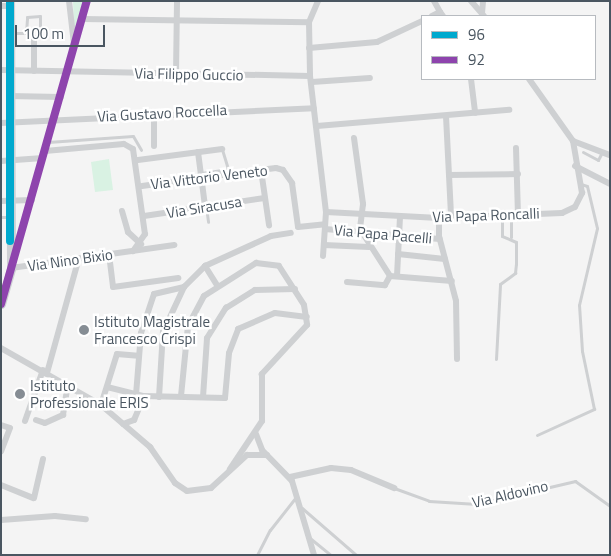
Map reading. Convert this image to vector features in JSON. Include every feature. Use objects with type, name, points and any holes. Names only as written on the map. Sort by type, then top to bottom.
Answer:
[{"type":"main road","points":[[1,304],[12,268],[6,209],[5,122],[10,96],[6,70],[10,33],[7,4]]},
{"type":"street","points":[[69,1],[74,45]]},
{"type":"street","points":[[12,268],[88,1]]},
{"type":"street","points":[[176,74],[177,1]]},
{"type":"street","points":[[318,1],[309,22],[311,79],[326,212],[323,256]]},
{"type":"street","points":[[434,1],[441,14]]},
{"type":"street","points":[[471,1],[483,15]]},
{"type":"street","points":[[483,1],[483,15]]},
{"type":"street","points":[[82,19],[309,22]]},
{"type":"street","points":[[310,48],[377,42],[421,21]]},
{"type":"street","points":[[34,38],[34,71]]},
{"type":"street","name":"Via Filippo Guccio","points":[[6,70],[311,79],[370,78]]},
{"type":"street","points":[[471,80],[475,113]]},
{"type":"street","points":[[530,80],[573,140],[610,156]]},
{"type":"street","points":[[10,96],[61,97]]},
{"type":"street","name":"Via Gustavo Roccella","points":[[5,122],[54,118],[314,108]]},
{"type":"street","points":[[317,126],[509,110]]},
{"type":"street","points":[[154,114],[154,146]]},
{"type":"street","points":[[446,116],[451,215]]},
{"type":"street","points":[[354,138],[363,232],[393,276],[452,282]]},
{"type":"street","name":"Via Papa Roncalli","points":[[326,212],[439,218],[451,215],[515,214],[570,210],[581,200],[573,140]]},
{"type":"street","points":[[6,158],[124,144],[133,149],[138,160],[142,186],[144,216],[141,244]]},
{"type":"street","points":[[515,214],[518,174],[516,148]]},
{"type":"street","points":[[138,160],[222,149]]},
{"type":"street","points":[[198,152],[205,206]]},
{"type":"street","points":[[575,166],[610,184]]},
{"type":"street","name":"Via Vittorio Veneto","points":[[142,186],[201,175],[276,168]]},
{"type":"street","name":"Via Papa Pacelli","points":[[276,168],[283,170],[292,183],[298,227],[325,226],[363,232],[440,239]]},
{"type":"street","points":[[261,170],[269,225]]},
{"type":"street","points":[[449,175],[518,174]]},
{"type":"street","name":"Via Siracusa","points":[[144,216],[265,198]]},
{"type":"street","points":[[6,209],[32,200]]},
{"type":"street","points":[[122,211],[128,232],[141,244]]},
{"type":"street","points":[[347,282],[385,285],[393,276],[398,254],[400,216]]},
{"type":"street","points":[[439,218],[440,239],[452,282],[457,359]]},
{"type":"street","points":[[159,396],[163,332],[184,287],[205,266],[271,236],[291,233]]},
{"type":"street","points":[[129,252],[141,244]]},
{"type":"street","points":[[324,245],[368,248]]},
{"type":"street","name":"Via Nino Bixio","points":[[12,268],[174,246]]},
{"type":"street","points":[[109,254],[113,287],[178,278]]},
{"type":"street","points":[[398,254],[445,259]]},
{"type":"street","points":[[24,421],[45,372],[79,258]]},
{"type":"street","points":[[181,396],[188,326],[204,296],[217,285],[256,263],[268,262],[279,266],[295,289],[307,316],[305,330],[287,342],[262,374],[263,415],[256,434],[230,469]]},
{"type":"street","points":[[205,266],[217,285]]},
{"type":"street","points":[[136,395],[138,356],[154,294],[184,287]]},
{"type":"street","points":[[203,398],[207,338],[226,308],[255,290],[295,289]]},
{"type":"street","points":[[107,388],[144,396],[225,398],[229,353],[238,329],[275,312],[307,316]]},
{"type":"street","points":[[1,348],[68,384],[101,405],[139,437],[175,483],[187,491],[211,488],[247,455],[267,456]]},
{"type":"street","points":[[101,405],[117,354],[138,356]]},
{"type":"street","points":[[36,420],[45,423],[63,415],[68,384]]},
{"type":"street","points":[[123,424],[134,420],[144,396]]},
{"type":"street","points":[[1,425],[10,428],[1,451]]},
{"type":"street","points":[[256,434],[267,456],[290,477],[314,555]]},
{"type":"street","points":[[1,485],[34,498],[43,458]]},
{"type":"street","name":"Via Aldovino","points":[[290,477],[331,468],[351,470],[394,488]]},
{"type":"street","points":[[1,520],[55,516],[86,519]]},
{"type":"lane","points":[[10,33],[26,33],[27,16],[40,16],[40,35],[34,38]]},
{"type":"lane","points":[[47,142],[133,136],[141,150]]},
{"type":"lane","points":[[201,175],[228,169],[222,149]]},
{"type":"lane","points":[[583,152],[598,160],[603,152]]},
{"type":"lane","points":[[537,434],[594,409],[582,351],[579,305],[596,228],[586,186],[579,183]]},
{"type":"lane","points":[[205,206],[208,222]]},
{"type":"lane","points":[[496,359],[500,284],[515,273],[516,264],[516,242],[511,237],[502,236],[502,214]]},
{"type":"lane","points":[[511,237],[515,214]]},
{"type":"lane","name":"Via Aldovino","points":[[394,488],[430,501],[477,504],[575,481],[610,506]]},
{"type":"lane","points":[[257,555],[270,530],[297,496]]},
{"type":"lane","points":[[300,506],[356,555]]},
{"type":"lane","points":[[308,537],[331,555]]},
{"type":"green space","points":[[73,1],[85,1],[76,31],[74,31]]},
{"type":"green space","points":[[109,159],[113,190],[95,192],[91,162]]},
{"type":"transit line","name":"96","points":[[10,1],[10,241]]},
{"type":"transit line","name":"92","points":[[1,304],[87,1]]},
{"type":"place","name":"Istituto Magistrale Francesco Crispi","points":[[84,330]]},
{"type":"place","name":"Istituto Professionale ERIS","points":[[20,394]]}]
